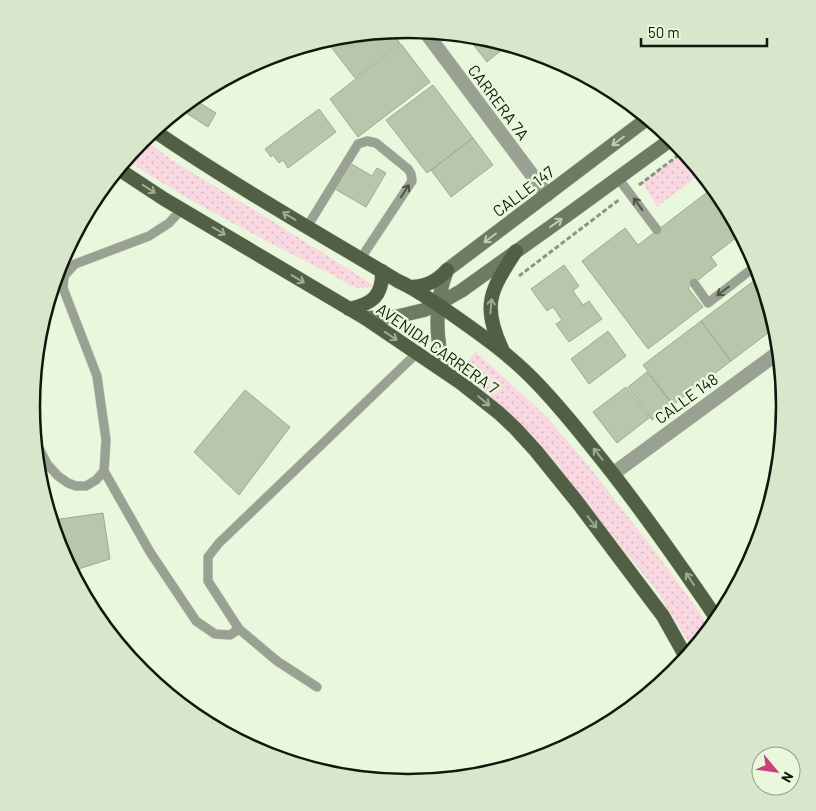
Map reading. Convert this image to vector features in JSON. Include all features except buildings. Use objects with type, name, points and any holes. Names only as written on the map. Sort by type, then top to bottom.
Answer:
[{"type":"main road","name":"CALLE 147","points":[[447,270],[642,122]]},
{"type":"main road","name":"AVENIDA CARRERA 7","points":[[159,134],[307,227],[412,287],[503,352],[549,395],[614,474],[713,612]]},
{"type":"main road","points":[[365,318],[395,316],[424,310],[438,304],[461,290],[666,143]]},
{"type":"main road","name":"AVENIDA CARRERA 7","points":[[124,172],[182,209],[365,318],[461,383],[488,404],[515,428],[536,451],[663,616],[682,651]]},
{"type":"main road","points":[[503,352],[491,322],[490,301],[500,277],[516,251]]},
{"type":"main road","points":[[412,287],[432,283],[447,270]]},
{"type":"main road","points":[[445,372],[437,338],[438,304],[447,270]]},
{"type":"main road","points":[[349,309],[363,306],[372,301],[379,292],[382,271]]},
{"type":"street","name":"CARRERA 7A","points":[[430,38],[547,195]]},
{"type":"street","name":"CALLE 148","points":[[614,474],[773,357]]},
{"type":"lane","points":[[307,227],[358,144],[367,141],[376,143],[408,169],[412,181],[361,258]]},
{"type":"lane","points":[[618,178],[658,230]]},
{"type":"lane","points":[[182,209],[169,222],[149,236],[75,264],[64,276],[63,288],[97,376],[106,440],[104,471],[150,552],[196,621],[215,634],[230,635],[239,629]]},
{"type":"lane","points":[[694,283],[708,303],[750,270]]},
{"type":"lane","points":[[317,687],[278,661],[239,629],[208,581],[208,557],[219,543],[417,353]]},
{"type":"lane","points":[[44,457],[58,476],[76,486],[86,486],[96,480],[104,471]]},
{"type":"path","points":[[515,280],[571,236]]},
{"type":"shaded area","points":[[150,143],[173,161],[375,286],[359,288],[352,286],[230,222],[131,163]]},
{"type":"shaded area","points":[[678,155],[697,177],[657,207],[642,182]]},
{"type":"shaded area","points":[[476,352],[546,416],[591,469],[701,614],[705,622],[689,643],[654,587],[596,517],[470,385],[460,369]]}]
